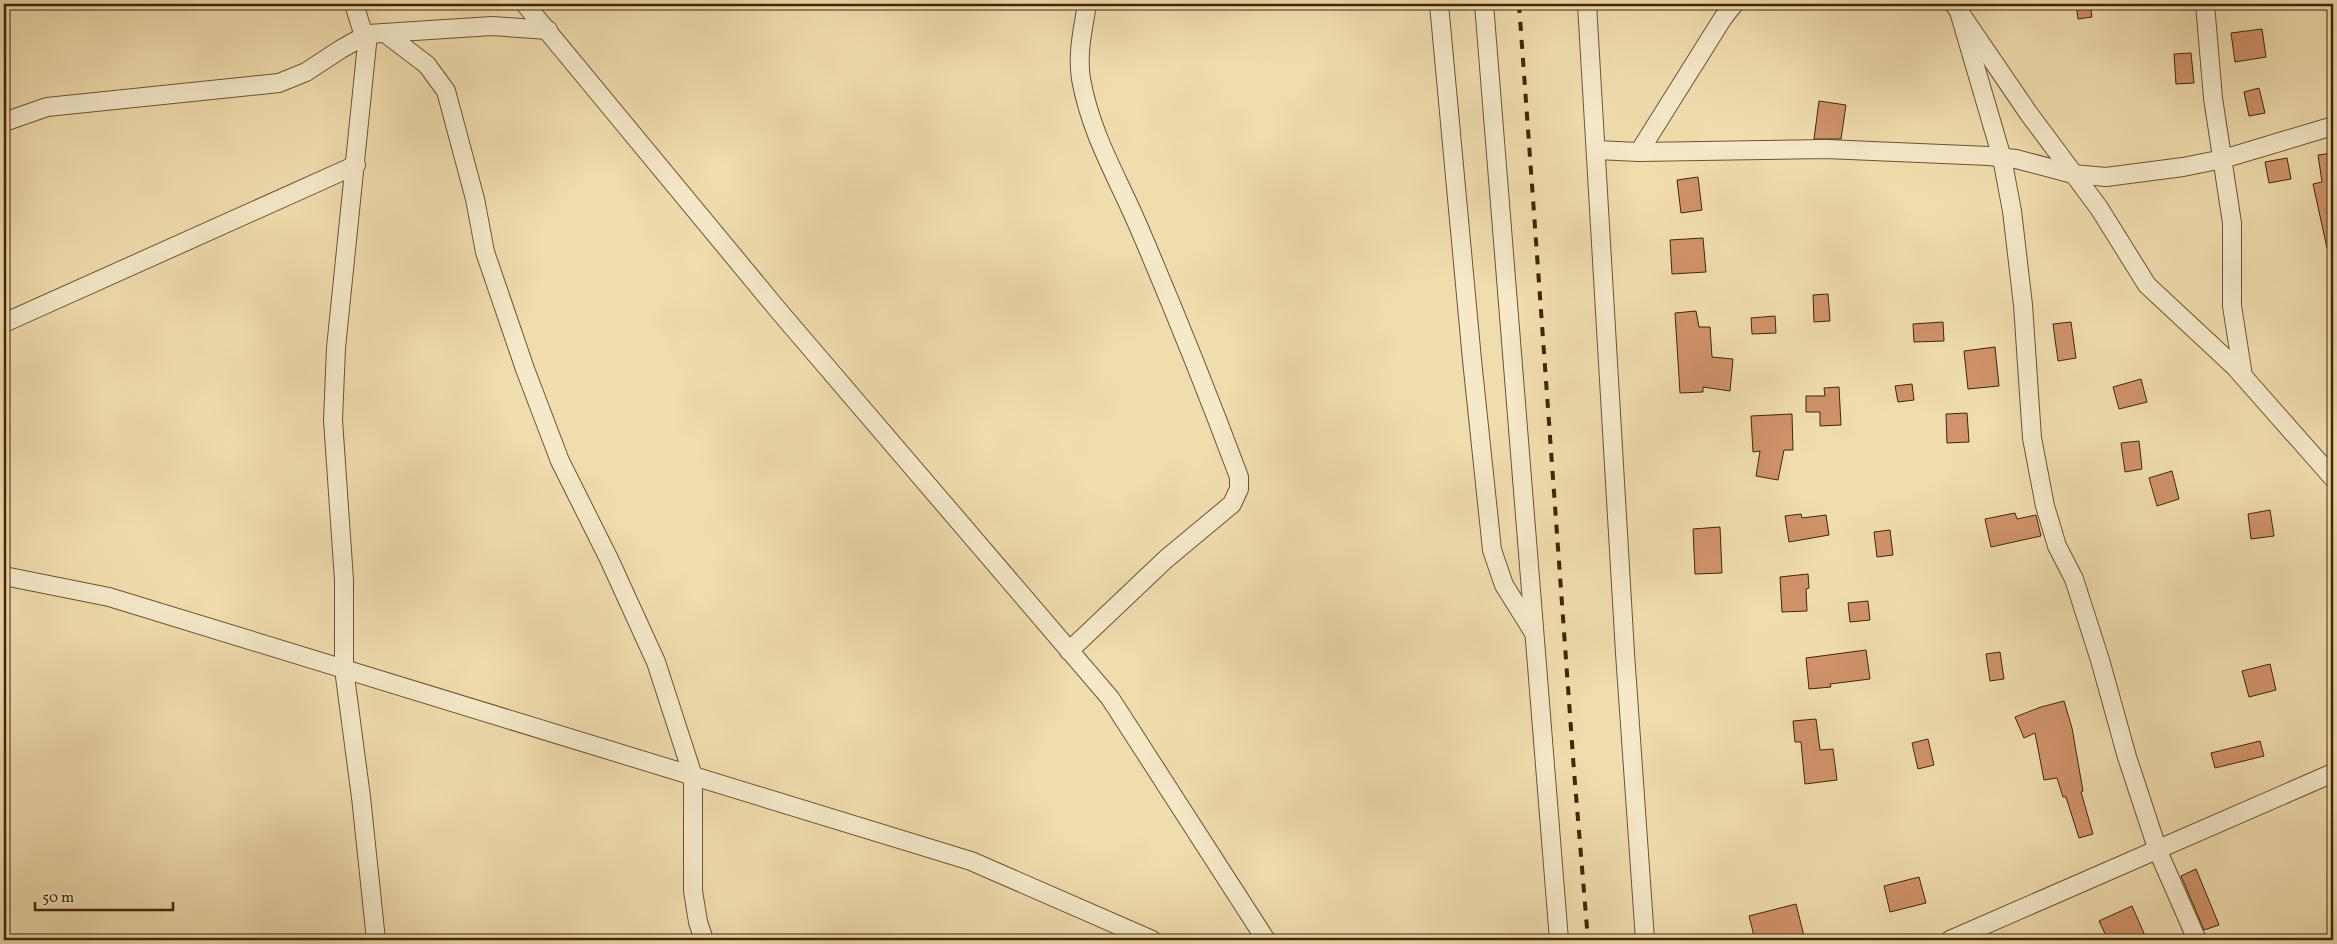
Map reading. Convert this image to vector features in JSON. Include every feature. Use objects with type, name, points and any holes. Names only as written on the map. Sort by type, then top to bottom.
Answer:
[{"type":"street","points":[[354,4],[372,34],[427,65],[446,91],[475,199],[485,252],[519,351],[560,462],[656,662],[693,776],[693,891],[698,922],[704,940]]},
{"type":"street","points":[[526,4],[778,310],[1110,698],[1266,940]]},
{"type":"street","points":[[1069,650],[1166,558],[1232,504],[1239,489],[1239,477],[1198,369],[1135,217],[1090,120],[1081,78],[1079,52],[1087,4]]},
{"type":"street","points":[[1439,4],[1472,360],[1492,550],[1504,585],[1535,635]]},
{"type":"street","points":[[1484,4],[1558,940]]},
{"type":"street","points":[[1587,4],[1625,653],[1645,940]]},
{"type":"street","points":[[1639,152],[1723,18],[1734,4]]},
{"type":"street","points":[[2204,4],[2213,98],[2232,223],[2232,306],[2243,376]]},
{"type":"street","points":[[1957,10],[2002,158],[2012,211],[2023,305],[2032,438],[2045,506],[2057,546],[2074,580],[2098,651],[2127,757],[2158,851],[2197,940]]},
{"type":"street","points":[[1957,10],[2099,208],[2147,285],[2243,376],[2333,478]]},
{"type":"street","points":[[4,122],[47,107],[279,84],[306,72],[372,34],[492,26],[548,30]]},
{"type":"street","points":[[372,34],[336,348],[333,420],[344,580],[344,669],[361,797],[376,940]]},
{"type":"street","points":[[1596,150],[1639,152],[1826,149],[2016,158],[2073,174],[2106,177],[2183,167],[2223,158],[2333,126]]},
{"type":"street","points":[[4,323],[356,165]]},
{"type":"street","points":[[4,576],[109,597],[971,861],[1152,940]]},
{"type":"street","points":[[1950,940],[2158,851],[2333,773]]},
{"type":"building","points":[[2076,4],[2090,4],[2092,17],[2078,19]]},
{"type":"building","points":[[2262,29],[2266,57],[2235,62],[2231,33]]},
{"type":"building","points":[[2191,53],[2194,83],[2176,84],[2174,54]]},
{"type":"building","points":[[2259,88],[2265,113],[2249,116],[2244,92]]},
{"type":"building","points":[[1819,101],[1846,105],[1841,139],[1814,139]]},
{"type":"building","points":[[2333,153],[2333,247],[2327,248],[2313,184],[2322,182],[2318,155]]},
{"type":"building","points":[[2287,158],[2291,179],[2269,183],[2265,162]]},
{"type":"building","points":[[1698,177],[1702,210],[1681,213],[1677,180]]},
{"type":"building","points":[[1703,238],[1706,272],[1672,274],[1670,240]]},
{"type":"building","points":[[1828,294],[1830,321],[1814,322],[1813,295]]},
{"type":"building","points":[[1696,311],[1699,327],[1710,327],[1712,357],[1733,359],[1730,391],[1703,387],[1703,392],[1680,393],[1675,313]]},
{"type":"building","points":[[1775,316],[1776,333],[1752,334],[1751,318]]},
{"type":"building","points":[[1943,322],[1944,341],[1914,342],[1913,324]]},
{"type":"building","points":[[2071,322],[2076,358],[2058,361],[2053,324]]},
{"type":"building","points":[[1995,347],[1999,386],[1968,389],[1964,351]]},
{"type":"building","points":[[2141,379],[2147,402],[2119,409],[2113,387]]},
{"type":"building","points":[[1912,384],[1914,400],[1898,402],[1895,386]]},
{"type":"building","points":[[1839,387],[1841,425],[1820,426],[1820,412],[1806,412],[1806,396],[1825,396],[1824,388]]},
{"type":"building","points":[[1967,413],[1969,442],[1947,443],[1946,414]]},
{"type":"building","points":[[1792,414],[1793,450],[1784,450],[1778,480],[1756,476],[1760,451],[1753,452],[1751,416]]},
{"type":"building","points":[[2139,441],[2142,469],[2125,472],[2121,443]]},
{"type":"building","points":[[2172,471],[2179,499],[2157,506],[2149,478]]},
{"type":"building","points":[[2270,510],[2274,536],[2251,539],[2248,514]]},
{"type":"building","points":[[2015,513],[2017,519],[2036,515],[2041,536],[1991,547],[1985,519]]},
{"type":"building","points":[[1801,514],[1802,518],[1826,515],[1829,535],[1789,542],[1785,516]]},
{"type":"building","points":[[1720,527],[1722,573],[1695,574],[1693,529]]},
{"type":"building","points":[[1890,530],[1893,555],[1877,557],[1874,532]]},
{"type":"building","points":[[1808,574],[1809,588],[1806,589],[1807,611],[1782,612],[1780,577]]},
{"type":"building","points":[[1868,601],[1870,620],[1850,622],[1848,603]]},
{"type":"building","points":[[1866,650],[1870,679],[1830,684],[1831,687],[1809,689],[1806,658]]},
{"type":"building","points":[[2000,652],[2004,679],[1990,681],[1986,654]]},
{"type":"building","points":[[2270,664],[2276,690],[2249,697],[2242,671]]},
{"type":"building","points":[[2064,701],[2072,728],[2083,791],[2081,792],[2093,834],[2079,838],[2066,797],[2063,797],[2057,778],[2044,780],[2035,733],[2024,738],[2015,717]]},
{"type":"building","points":[[1816,719],[1820,750],[1833,749],[1837,780],[1805,784],[1801,742],[1795,742],[1793,721]]},
{"type":"building","points":[[1928,739],[1934,765],[1918,769],[1912,743]]},
{"type":"building","points":[[2260,741],[2264,756],[2215,768],[2211,753]]},
{"type":"building","points":[[2196,869],[2219,925],[2204,930],[2181,876]]},
{"type":"building","points":[[1919,877],[1926,903],[1890,912],[1884,886]]},
{"type":"building","points":[[1796,904],[1805,940],[1755,940],[1749,916]]},
{"type":"building","points":[[2132,906],[2147,940],[2108,940],[2099,921]]},
{"type":"railway","points":[[1519,4],[1574,771],[1588,940]]}]
